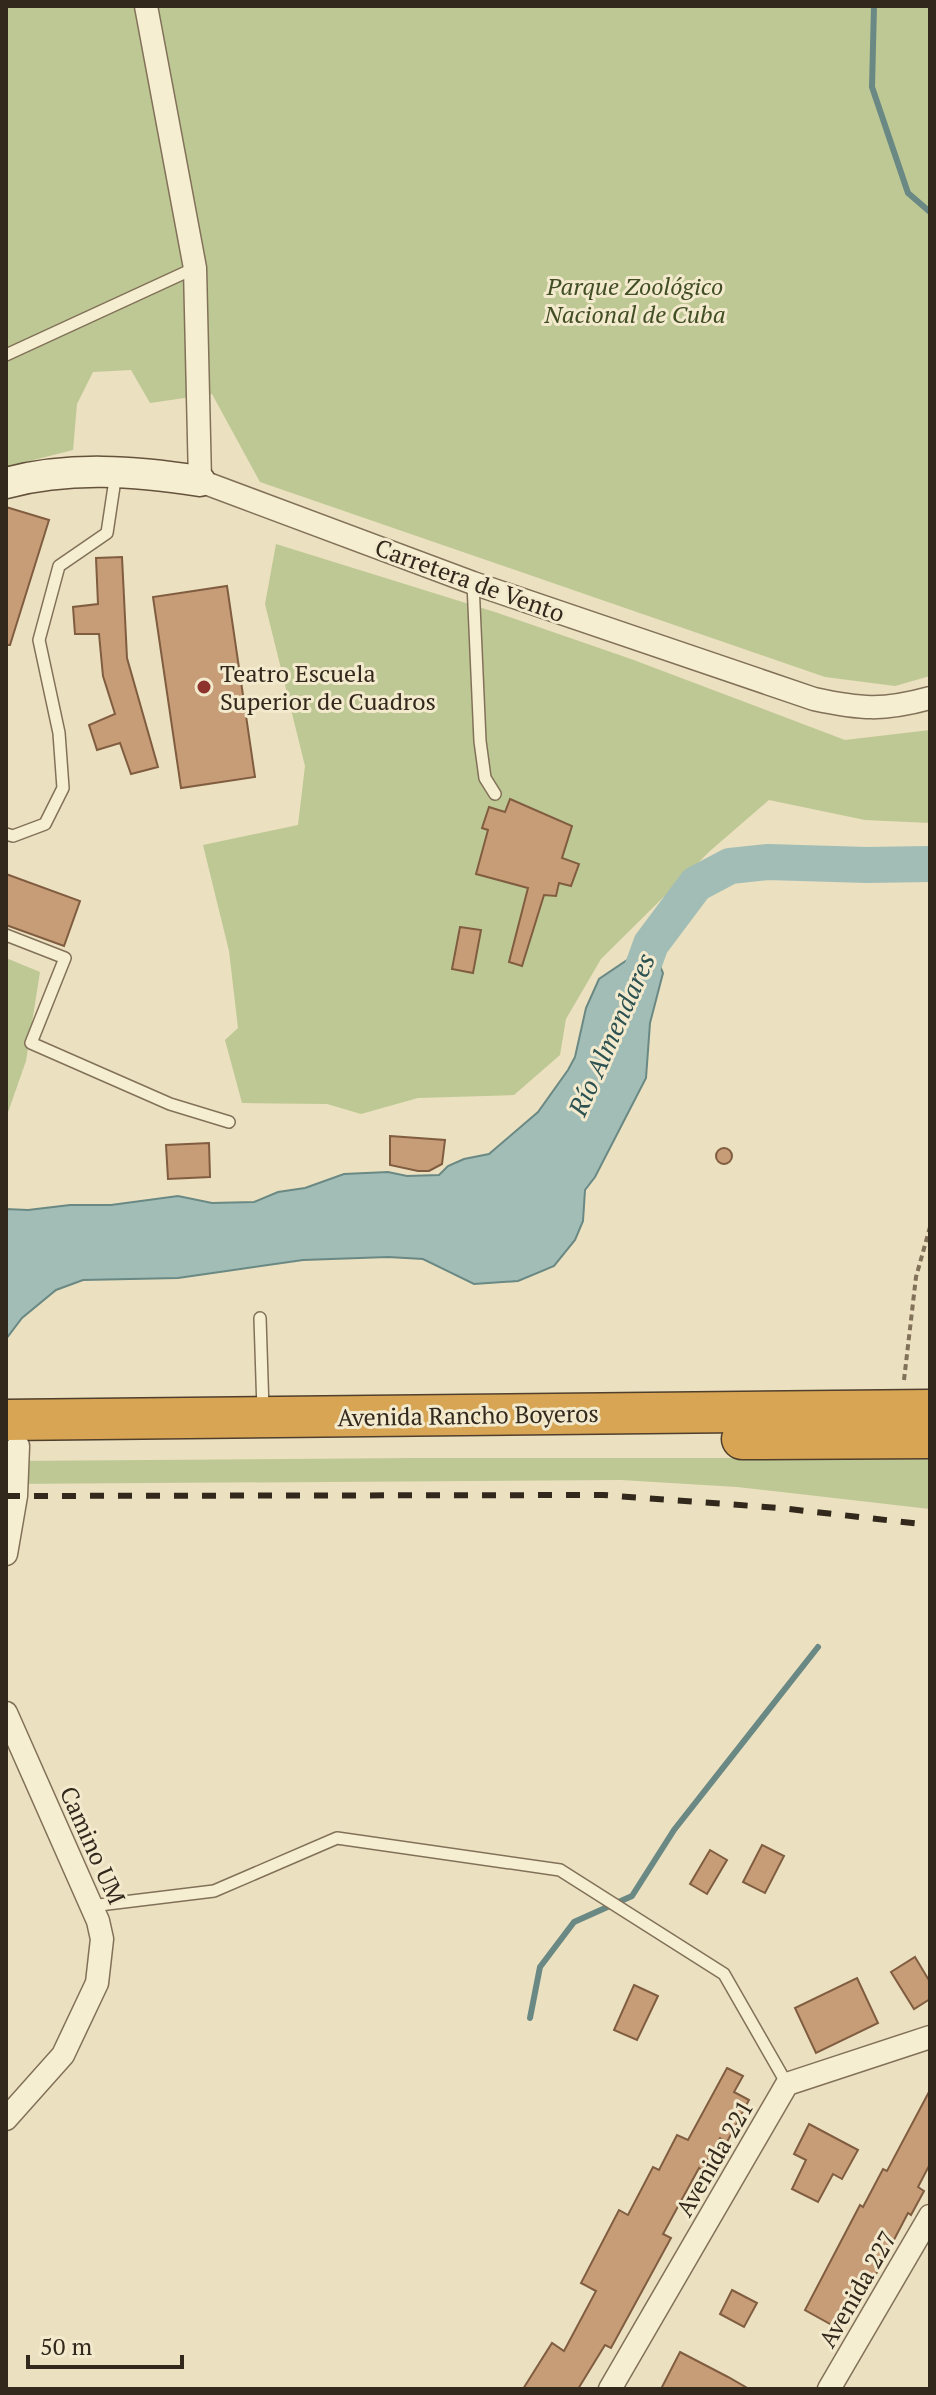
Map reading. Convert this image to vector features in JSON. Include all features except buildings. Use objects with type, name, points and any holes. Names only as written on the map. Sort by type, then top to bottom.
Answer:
[{"type":"highway","name":"Avenida Rancho Boyeros","points":[[10,1438],[264,1417],[914,1410]]},
{"type":"highway","name":"Avenida Rancho Boyeros","points":[[10,1438],[404,1441],[930,1438]]},
{"type":"street","points":[[146,6],[195,268],[200,481]]},
{"type":"street","name":"Carretera de Vento","points":[[6,483],[84,471],[116,471],[200,481],[473,583],[814,699],[857,708],[896,707],[930,698]]},
{"type":"street","points":[[6,1554],[16,1496],[10,1438]]},
{"type":"street","name":"Camino UM","points":[[6,1713],[91,1906],[102,1939],[97,1983],[63,2055],[6,2119]]},
{"type":"street","points":[[787,2084],[930,2037]]},
{"type":"street","name":"Avenida 221","points":[[610,2389],[787,2084]]},
{"type":"street","name":"Avenida 227","points":[[829,2389],[930,2216]]},
{"type":"lane","points":[[6,355],[195,268]]},
{"type":"lane","points":[[6,834],[13,836],[45,824],[63,788],[59,733],[39,640],[59,566],[107,533],[116,471]]},
{"type":"lane","points":[[473,583],[480,741],[485,778],[495,794]]},
{"type":"lane","points":[[6,935],[65,958],[31,1043],[170,1104],[229,1122]]},
{"type":"lane","points":[[260,1318],[264,1417]]},
{"type":"lane","points":[[91,1906],[214,1891],[337,1838],[560,1870],[724,1974],[787,2084]]},
{"type":"path","points":[[914,1410],[916,1277],[930,1227]]},
{"type":"green space","name":"Parque Zoológico Nacional de Cuba","points":[[6,6],[930,6],[930,676],[895,686],[825,677],[260,482],[212,394],[150,403],[131,370],[93,372],[77,404],[73,450],[6,467]]},
{"type":"green space","points":[[276,544],[498,613],[631,659],[845,740],[930,730],[930,823],[865,820],[769,800],[710,851],[601,959],[566,1019],[560,1055],[514,1095],[418,1098],[361,1114],[327,1104],[242,1103],[225,1040],[238,1028],[229,951],[203,845],[298,825],[305,766],[265,604]]},
{"type":"green space","points":[[6,958],[40,972],[26,1061],[6,1118]]},
{"type":"green space","points":[[930,1458],[930,1509],[737,1487],[621,1480],[6,1484],[6,1461]]},
{"type":"water","points":[[651,944],[663,973],[650,1023],[646,1078],[595,1177],[585,1190],[583,1221],[575,1240],[554,1266],[518,1281],[474,1284],[423,1259],[388,1257],[303,1260],[178,1278],[83,1280],[56,1290],[22,1318],[6,1339],[6,1209],[111,1205],[178,1196],[212,1203],[254,1202],[278,1192],[305,1188],[344,1174],[388,1172],[407,1176],[439,1175],[448,1166],[464,1159],[489,1154],[538,1112],[575,1057],[586,1008],[599,979]]},
{"type":"waterway","points":[[874,6],[872,87],[908,193],[930,212]]},
{"type":"waterway","name":"Río Almendares","points":[[634,991],[651,944],[696,884],[730,866],[768,862],[930,864]]},
{"type":"waterway","points":[[530,2018],[540,1967],[574,1922],[632,1896],[674,1830],[818,1647]]},
{"type":"railway","points":[[6,1496],[603,1495],[780,1508],[930,1525]]},
{"type":"place","name":"Teatro Escuela Superior de Cuadros","points":[[204,687]]}]
